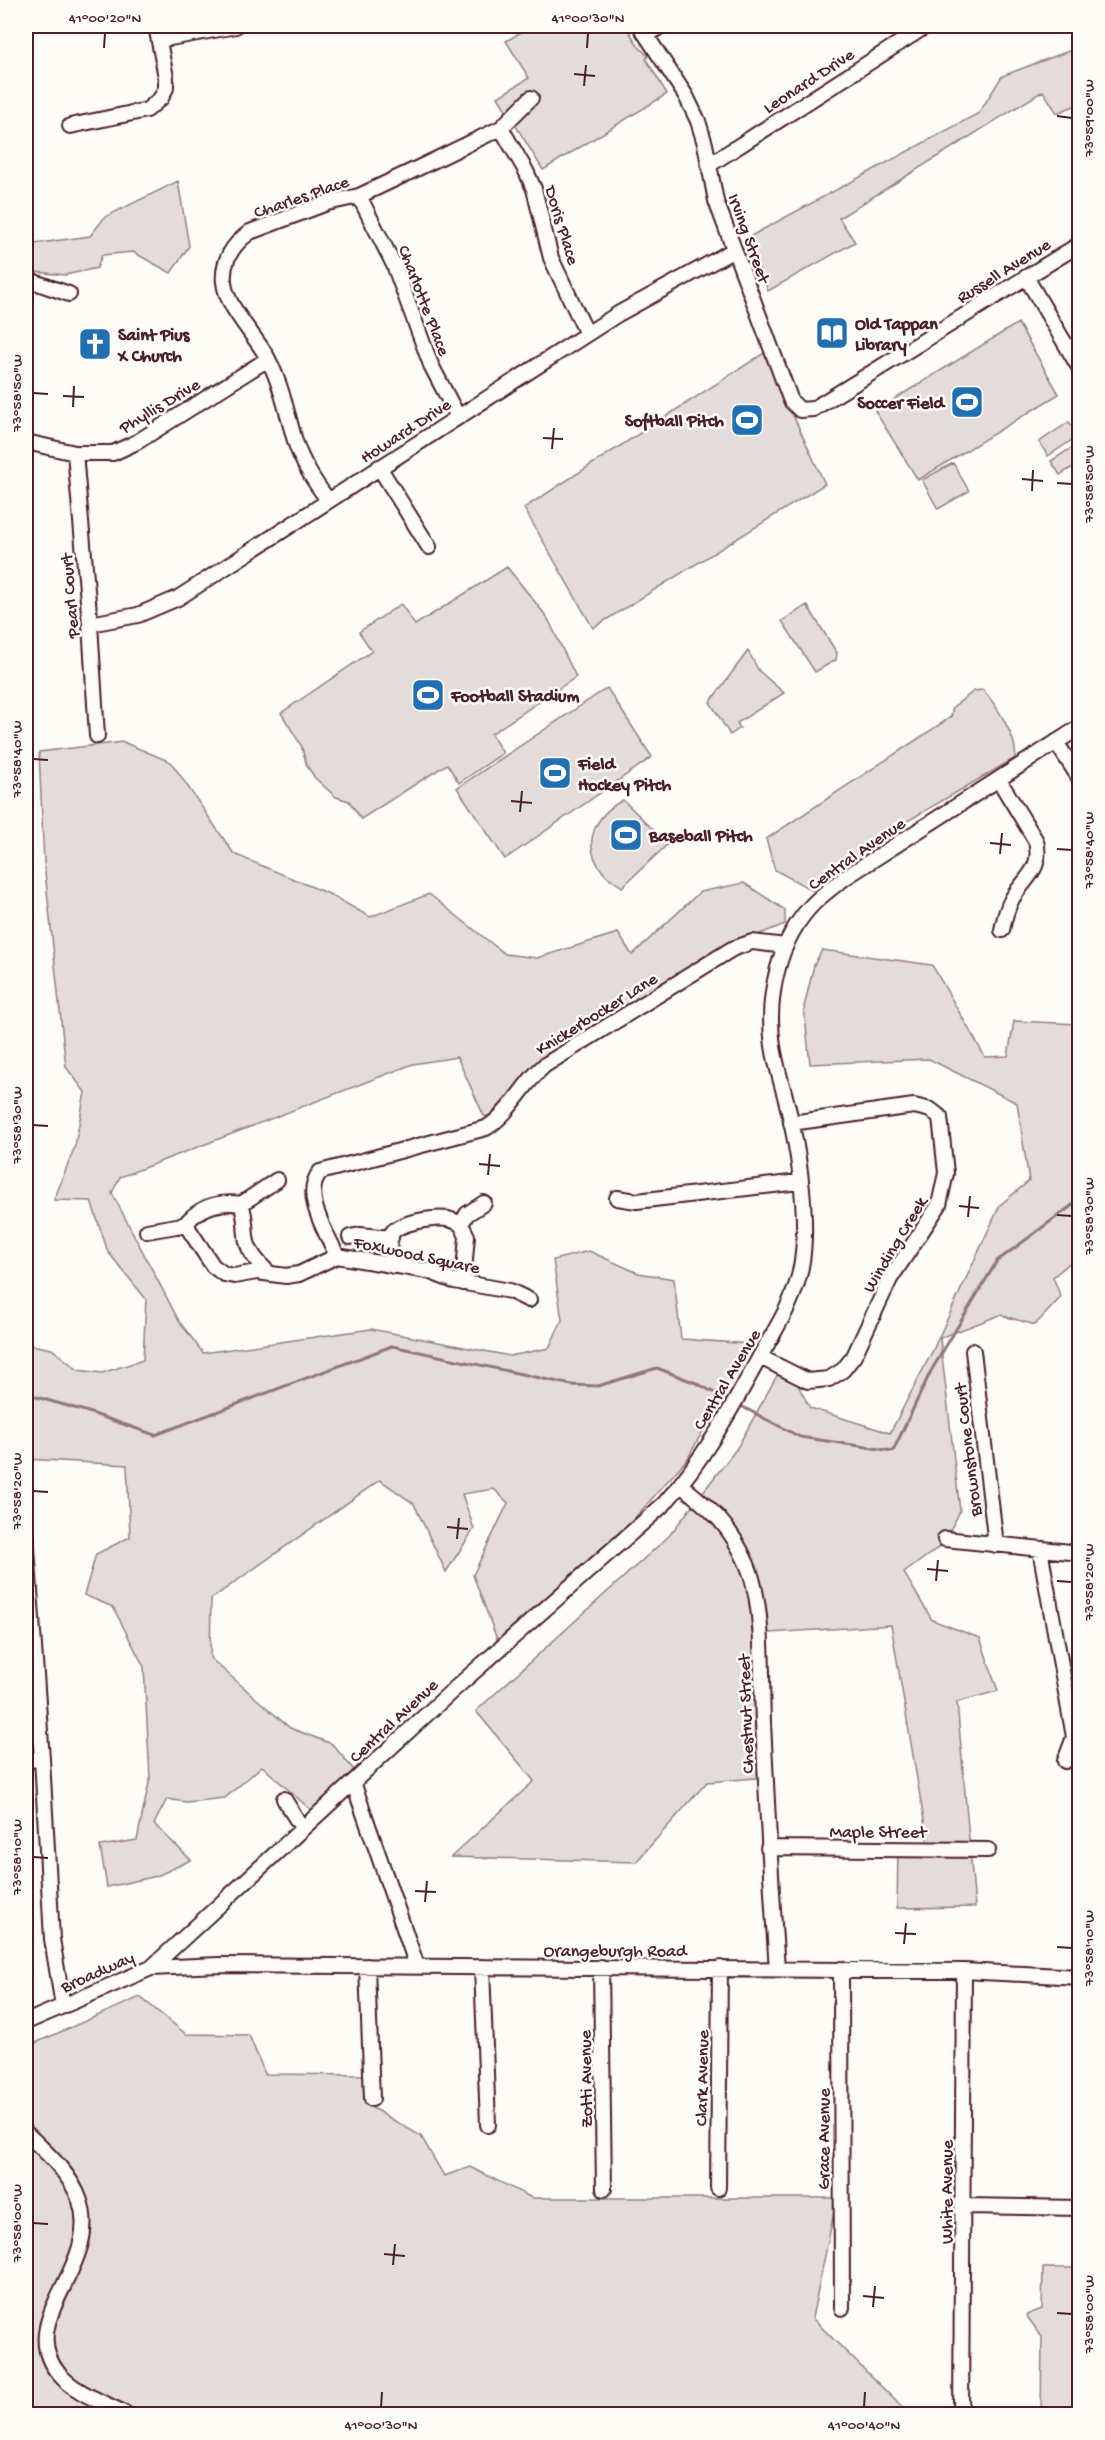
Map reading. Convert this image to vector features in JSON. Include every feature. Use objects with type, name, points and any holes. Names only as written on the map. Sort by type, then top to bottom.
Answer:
[{"type":"street","points":[[70,126],[138,112],[155,105],[166,88],[156,26]]},
{"type":"street","points":[[159,40],[236,26]]},
{"type":"street","points":[[643,30],[661,26]]},
{"type":"street","name":"Leonard Drive","points":[[709,165],[926,26]]},
{"type":"street","name":"Irving Street","points":[[643,30],[686,96],[698,121],[716,201],[795,406],[806,411],[813,409],[852,383]]},
{"type":"street","name":"Charles Place","points":[[328,500],[304,464],[279,383],[268,359],[230,302],[225,290],[224,269],[227,257],[241,238],[250,232],[327,203],[359,196],[501,128],[531,98]]},
{"type":"street","name":"Doris Place","points":[[501,128],[534,189],[551,258],[587,334]]},
{"type":"street","name":"Charlotte Place","points":[[359,196],[394,265],[431,365],[458,417]]},
{"type":"street","name":"Russell Avenue","points":[[852,383],[1080,244]]},
{"type":"street","name":"Howard Drive","points":[[90,624],[138,615],[178,598],[587,334],[653,293],[734,250]]},
{"type":"street","points":[[1026,277],[1080,369]]},
{"type":"street","points":[[26,279],[69,294]]},
{"type":"street","name":"Phyllis Drive","points":[[26,442],[75,453],[113,453],[137,442],[268,359]]},
{"type":"street","name":"Pearl Court","points":[[75,453],[97,736]]},
{"type":"street","points":[[379,467],[429,546]]},
{"type":"street","name":"Central Avenue","points":[[150,1968],[459,1684],[664,1503],[681,1485],[731,1410],[786,1311],[802,1263],[804,1212],[792,1123],[771,1030],[774,987],[786,946],[813,904],[829,890],[1056,742],[1078,731]]},
{"type":"street","points":[[1056,742],[1078,771]]},
{"type":"street","points":[[999,780],[1036,841],[1039,852],[1031,875],[1012,899],[1002,930]]},
{"type":"street","name":"Knickerbocker Lane","points":[[337,1257],[312,1192],[312,1180],[320,1172],[486,1128],[497,1121],[545,1065],[732,949],[752,942],[786,946]]},
{"type":"street","name":"Winding Creek","points":[[760,1357],[808,1381],[829,1379],[843,1370],[854,1356],[890,1280],[939,1205],[946,1173],[940,1117],[931,1110],[914,1106],[792,1123]]},
{"type":"street","points":[[270,1274],[257,1272],[234,1276],[224,1274],[213,1266],[188,1228],[188,1221],[197,1211],[228,1202],[241,1204],[276,1180]]},
{"type":"street","points":[[617,1198],[637,1201],[799,1182]]},
{"type":"street","points":[[461,1224],[467,1214],[484,1203]]},
{"type":"street","points":[[241,1204],[246,1216],[247,1242],[262,1266],[270,1274]]},
{"type":"street","points":[[393,1266],[390,1256],[391,1238],[398,1228],[416,1222],[448,1219],[461,1224],[467,1236],[463,1283]]},
{"type":"street","points":[[147,1231],[188,1224]]},
{"type":"street","points":[[350,1237],[360,1234],[391,1238]]},
{"type":"street","name":"Foxwood Square","points":[[270,1274],[286,1276],[299,1274],[337,1257],[428,1271],[463,1283],[510,1291],[529,1300]]},
{"type":"street","name":"Brownstone Court","points":[[973,1351],[996,1545]]},
{"type":"street","name":"Chestnut Street","points":[[681,1485],[708,1507],[732,1532],[753,1581],[759,1624],[768,1848],[777,1969]]},
{"type":"street","points":[[26,1534],[52,1939],[63,2006]]},
{"type":"street","points":[[945,1539],[1080,1553]]},
{"type":"street","points":[[1040,1549],[1074,1737],[1065,1761]]},
{"type":"street","points":[[26,1760],[42,1759]]},
{"type":"street","points":[[352,1782],[417,1966]]},
{"type":"street","points":[[284,1799],[302,1828]]},
{"type":"street","name":"Maple Street","points":[[768,1848],[988,1850]]},
{"type":"street","name":"Orangeburgh Road","points":[[150,1968],[219,1965],[841,1969],[964,1971],[1080,1977]]},
{"type":"street","points":[[367,1966],[372,2099]]},
{"type":"street","points":[[482,1967],[488,2125]]},
{"type":"street","name":"Broadway","points":[[26,2022],[150,1968]]},
{"type":"street","name":"Zotti Avenue","points":[[601,1968],[604,2189]]},
{"type":"street","name":"Clark Avenue","points":[[718,2188],[720,1968]]},
{"type":"street","name":"Grace Avenue","points":[[841,1969],[842,2308]]},
{"type":"street","name":"White Avenue","points":[[961,2415],[964,1971]]},
{"type":"street","points":[[26,2133],[66,2175],[74,2188],[83,2216],[84,2229],[80,2253],[49,2316],[45,2339],[47,2351],[59,2374],[70,2384],[126,2415]]},
{"type":"street","points":[[964,2206],[1080,2208]]},
{"type":"shaded area","points":[[532,26],[626,26],[638,46],[648,56],[646,59],[667,94],[543,170],[498,97],[529,78],[506,41]]},
{"type":"shaded area","points":[[1079,47],[1079,104],[1057,113],[1043,91],[839,218],[855,242],[768,291],[747,238],[979,113],[1002,76]]},
{"type":"shaded area","points":[[178,181],[189,246],[171,273],[133,252],[102,255],[97,268],[65,275],[26,271],[26,245],[90,236],[105,217]]},
{"type":"shaded area","name":"Soccer Field","points":[[1018,323],[1059,394],[918,480],[875,411]]},
{"type":"shaded area","points":[[764,353],[825,484],[593,628],[524,508]]},
{"type":"shaded area","points":[[1069,422],[1078,436],[1048,456],[1039,442]]},
{"type":"shaded area","points":[[1079,443],[1079,463],[1060,475],[1051,461]]},
{"type":"shaded area","points":[[953,463],[969,491],[938,509],[922,480]]},
{"type":"shaded area","name":"Football Stadium","points":[[507,567],[547,617],[576,677],[491,734],[503,753],[459,783],[447,764],[361,819],[349,801],[336,797],[315,778],[307,766],[301,745],[281,713],[372,651],[359,632],[401,604],[415,625]]},
{"type":"shaded area","points":[[807,605],[837,653],[836,660],[815,672],[782,621]]},
{"type":"shaded area","points":[[748,651],[759,671],[784,693],[737,723],[740,728],[730,735],[710,702]]},
{"type":"shaded area","name":"Field Hockey Pitch","points":[[607,688],[652,757],[505,859],[457,788]]},
{"type":"shaded area","points":[[983,690],[1010,732],[1015,758],[887,833],[812,890],[775,870],[766,839],[951,717],[953,707],[974,691]]},
{"type":"shaded area","points":[[123,742],[171,762],[234,854],[329,894],[370,917],[429,894],[505,954],[537,958],[618,933],[632,955],[700,892],[744,883],[785,910],[785,924],[755,936],[545,1058],[496,1116],[484,1116],[457,1057],[413,1064],[120,1177],[112,1193],[179,1321],[203,1353],[371,1329],[510,1356],[549,1348],[562,1320],[553,1260],[589,1251],[638,1273],[674,1279],[681,1339],[750,1344],[688,1458],[633,1520],[498,1642],[473,1575],[508,1503],[494,1489],[462,1494],[474,1529],[446,1572],[414,1504],[380,1480],[211,1599],[210,1658],[290,1728],[332,1744],[354,1770],[312,1811],[262,1766],[225,1798],[186,1802],[167,1799],[154,1824],[191,1860],[157,1876],[107,1887],[100,1846],[137,1840],[150,1778],[144,1667],[113,1607],[84,1595],[96,1554],[130,1537],[127,1465],[26,1459],[26,1344],[52,1349],[78,1370],[102,1373],[143,1360],[146,1299],[108,1252],[91,1201],[54,1200],[75,1146],[85,1092],[66,1067],[44,863],[39,752]]},
{"type":"shaded area","name":"Baseball Pitch","points":[[623,800],[668,844],[622,887],[605,874],[596,861],[592,851],[592,841],[598,822],[613,806]]},
{"type":"shaded area","points":[[822,950],[932,965],[985,1057],[1008,1056],[1014,1021],[1079,1024],[1079,1255],[1053,1277],[1061,1297],[1035,1325],[1000,1315],[940,1338],[960,1511],[943,1544],[904,1573],[932,1620],[980,1638],[998,1691],[957,1702],[975,1907],[897,1908],[898,1850],[929,1850],[891,1625],[754,1634],[768,1777],[707,1782],[636,1862],[451,1857],[534,1781],[476,1711],[669,1536],[737,1448],[785,1361],[810,1408],[890,1433],[933,1350],[1000,1205],[1029,1181],[1017,1103],[929,1059],[810,1064],[804,1007],[814,965]]},
{"type":"shaded area","points":[[140,1997],[186,2034],[249,2035],[265,2074],[367,2075],[369,2106],[421,2136],[444,2176],[470,2167],[532,2198],[837,2198],[812,2318],[909,2414],[26,2414],[26,2047]]},
{"type":"shaded area","points":[[1043,2268],[1079,2268],[1079,2414],[1041,2414],[1042,2337],[1026,2315],[1042,2309]]},
{"type":"waterway","points":[[739,1405],[800,1437],[893,1451],[931,1371],[997,1261],[1074,1204],[1080,1204]]},
{"type":"waterway","points":[[26,1394],[155,1435],[392,1346],[572,1385],[598,1386],[657,1368],[696,1383],[730,1401]]},
{"type":"place","name":"Old Tappan Library","points":[[832,333]]},
{"type":"place","name":"Saint Pius X Church","points":[[95,344]]},
{"type":"place","name":"Soccer Field","points":[[967,402]]},
{"type":"place","name":"Softball Pitch","points":[[747,420]]},
{"type":"place","name":"Football Stadium","points":[[428,695]]},
{"type":"place","name":"Field Hockey Pitch","points":[[555,773]]},
{"type":"place","name":"Baseball Pitch","points":[[626,835]]}]
